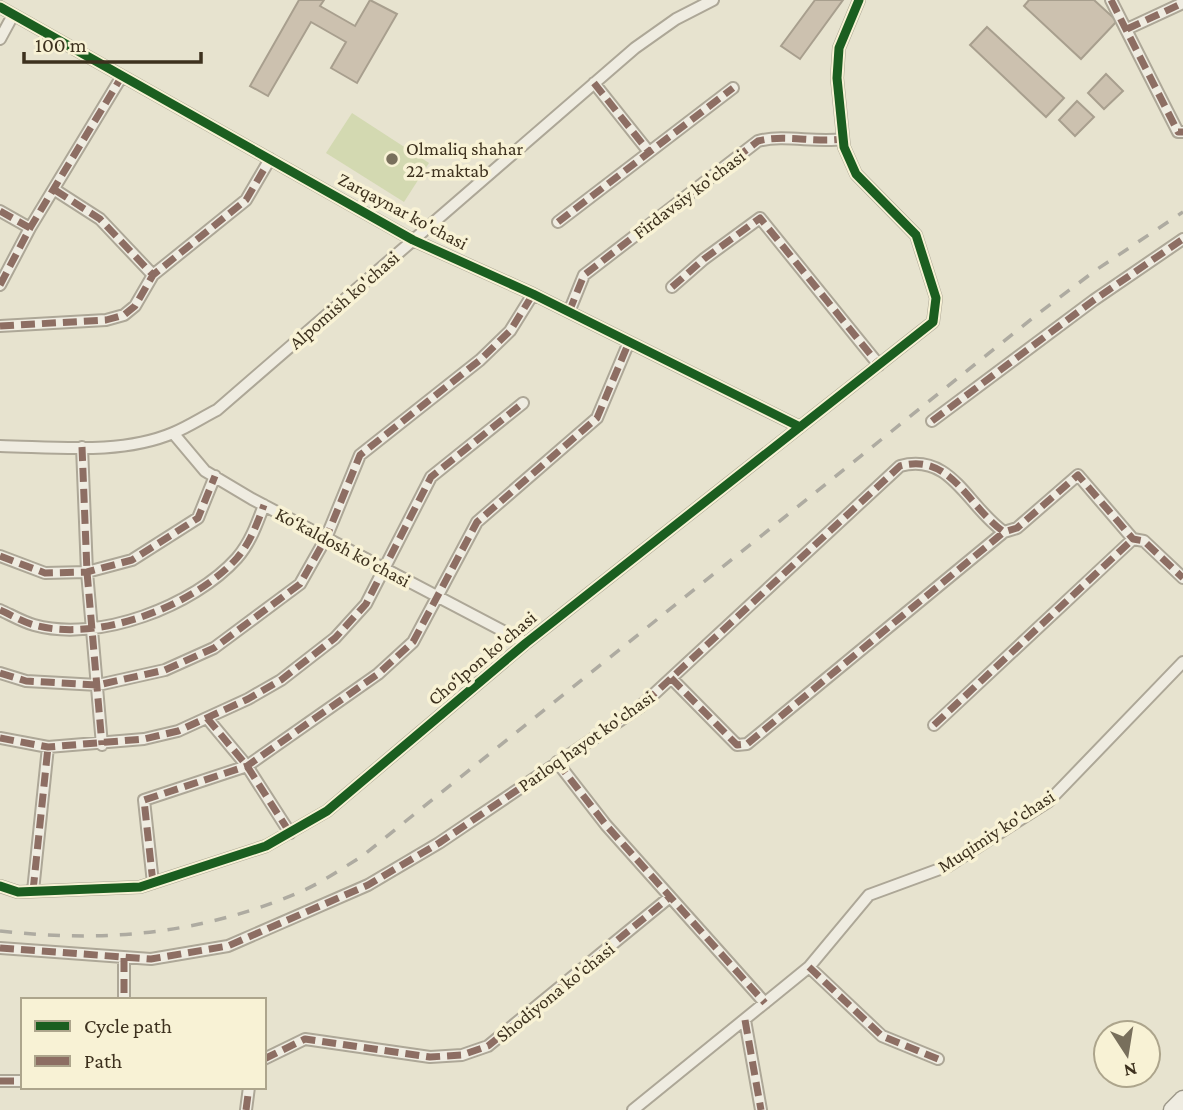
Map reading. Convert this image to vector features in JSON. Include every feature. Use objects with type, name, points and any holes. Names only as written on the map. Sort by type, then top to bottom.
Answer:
[{"type":"main road","points":[[1172,1110],[1183,1099]]},
{"type":"street","name":"Alpomish ko'chasi","points":[[0,446],[82,447],[139,443],[173,433],[217,410],[635,48],[676,19],[713,0]]},
{"type":"street","points":[[843,139],[837,78],[839,48],[859,0]]},
{"type":"street","points":[[1111,0],[1178,132],[1183,132]]},
{"type":"street","points":[[1127,29],[1183,3]]},
{"type":"street","name":"Zarqaynar ko'chasi","points":[[0,7],[413,240],[569,312],[800,427]]},
{"type":"street","points":[[0,39],[13,15]]},
{"type":"street","points":[[0,285],[30,229],[122,76]]},
{"type":"street","points":[[594,83],[649,152]]},
{"type":"street","points":[[558,222],[733,88]]},
{"type":"street","name":"Firdavsiy ko'chasi","points":[[569,312],[584,275],[758,141],[769,138],[818,142],[843,139]]},
{"type":"street","name":"Cho‘lpon ko'chasi","points":[[0,886],[18,892],[140,887],[266,846],[327,811],[526,643],[933,322],[936,298],[916,235],[856,174],[843,139]]},
{"type":"street","points":[[0,326],[106,320],[124,315],[135,306],[153,275],[246,200],[270,159]]},
{"type":"street","points":[[55,190],[100,219],[153,275]]},
{"type":"street","points":[[0,211],[30,229]]},
{"type":"street","points":[[672,288],[704,259],[760,218],[879,365]]},
{"type":"street","points":[[932,421],[1094,300],[1183,239]]},
{"type":"street","points":[[0,673],[26,681],[98,685],[165,670],[214,648],[300,584],[326,538],[360,455],[480,360],[510,331],[533,295]]},
{"type":"street","points":[[153,883],[144,800],[247,766],[387,666],[414,642],[477,522],[597,418],[629,342]]},
{"type":"street","points":[[0,738],[48,747],[102,745],[178,731],[281,680],[335,638],[366,604],[431,477],[523,403]]},
{"type":"street","name":"Ko‘kaldosh ko'chasi","points":[[173,433],[205,471],[264,505],[526,643]]},
{"type":"street","points":[[82,447],[87,572],[102,745]]},
{"type":"street","name":"Parloq hayot ko'chasi","points":[[0,948],[151,959],[228,946],[368,885],[439,843],[640,707],[900,466],[915,462],[930,463],[943,470],[991,523],[1004,532]]},
{"type":"street","points":[[671,678],[737,745],[747,744],[1004,532],[1017,528],[1078,475],[1133,539],[1144,541],[1183,578]]},
{"type":"street","points":[[0,556],[45,573],[87,572],[132,561],[198,518],[215,476]]},
{"type":"street","points":[[0,610],[35,626],[93,627],[146,615],[181,602],[212,581],[238,557],[251,536],[264,505]]},
{"type":"street","points":[[934,725],[1133,539]]},
{"type":"street","name":"Muqimiy ko'chasi","points":[[634,1110],[809,967],[869,895],[948,866],[1049,801],[1183,662]]},
{"type":"street","points":[[207,718],[247,766],[290,833]]},
{"type":"street","points":[[33,891],[48,747]]},
{"type":"street","points":[[557,762],[606,825],[765,1003]]},
{"type":"street","name":"Shodiyona ko'chasi","points":[[266,1058],[305,1039],[430,1057],[462,1055],[488,1046],[670,897]]},
{"type":"street","points":[[124,958],[124,998]]},
{"type":"street","points":[[809,967],[882,1036],[938,1059]]},
{"type":"street","points":[[745,1020],[761,1110]]},
{"type":"street","points":[[0,1081],[21,1081]]},
{"type":"street","points":[[246,1110],[248,1089]]},
{"type":"green space","points":[[352,113],[429,163],[404,202],[326,153]]},
{"type":"building","points":[[299,0],[324,0],[320,6],[355,26],[370,0],[397,14],[357,83],[331,68],[346,42],[311,22],[268,96],[250,86]]},
{"type":"building","points":[[815,0],[843,0],[800,59],[781,46]]},
{"type":"building","points":[[1029,0],[1094,0],[1117,21],[1081,59],[1024,6]]},
{"type":"building","points":[[987,27],[1064,98],[1046,117],[970,45]]},
{"type":"building","points":[[1106,74],[1123,91],[1104,109],[1088,93]]},
{"type":"building","points":[[1077,101],[1094,117],[1075,136],[1059,120]]},
{"type":"railway","points":[[0,931],[78,936],[153,932],[190,926],[263,906],[300,892],[331,876],[361,857],[1039,313],[1096,270],[1183,212]]},
{"type":"marked path","points":[[1111,0],[1178,132],[1183,132]]},
{"type":"marked path","points":[[1127,29],[1183,3]]},
{"type":"marked path","points":[[0,285],[30,228],[122,76]]},
{"type":"marked path","points":[[594,83],[649,152]]},
{"type":"marked path","points":[[558,222],[733,88]]},
{"type":"marked path","points":[[569,312],[584,275],[758,141],[778,138],[843,139]]},
{"type":"marked path","points":[[0,326],[106,320],[124,315],[135,306],[153,275],[246,200],[270,159]]},
{"type":"marked path","points":[[55,190],[100,219],[153,275]]},
{"type":"marked path","points":[[0,211],[30,228]]},
{"type":"marked path","points":[[672,287],[704,259],[760,218],[879,365]]},
{"type":"marked path","points":[[932,421],[1094,300],[1183,239]]},
{"type":"marked path","points":[[0,673],[26,681],[98,685],[165,670],[214,648],[300,584],[326,538],[360,455],[480,360],[510,331],[533,294]]},
{"type":"marked path","points":[[153,883],[144,800],[247,766],[378,674],[413,642],[477,522],[597,418],[629,342]]},
{"type":"marked path","points":[[0,738],[48,747],[144,739],[178,731],[248,699],[281,680],[335,638],[366,604],[431,477],[523,403]]},
{"type":"marked path","points":[[82,447],[87,572],[102,745]]},
{"type":"marked path","points":[[0,948],[151,959],[228,946],[368,885],[439,843],[640,707],[900,466],[918,464],[933,467],[946,474],[1004,532],[1017,528],[1078,475],[1133,539],[1144,541],[1183,578]]},
{"type":"marked path","points":[[0,556],[45,573],[87,572],[132,560],[198,518],[215,476]]},
{"type":"marked path","points":[[0,610],[30,624],[59,629],[87,629],[115,624],[171,605],[219,575],[237,558],[246,546],[264,505]]},
{"type":"marked path","points":[[671,678],[737,745],[747,744],[1004,532]]},
{"type":"marked path","points":[[934,725],[1133,539]]},
{"type":"marked path","points":[[207,718],[247,766],[290,833]]},
{"type":"marked path","points":[[33,891],[48,747]]},
{"type":"marked path","points":[[557,762],[606,825],[765,1003]]},
{"type":"marked path","points":[[266,1058],[305,1039],[430,1057],[462,1055],[488,1046],[670,897]]},
{"type":"marked path","points":[[124,958],[124,998]]},
{"type":"marked path","points":[[809,967],[882,1036],[938,1059]]},
{"type":"marked path","points":[[745,1020],[761,1110]]},
{"type":"marked path","points":[[0,1081],[21,1081]]},
{"type":"marked path","points":[[246,1110],[249,1089]]},
{"type":"cycle path","points":[[0,886],[18,892],[140,887],[266,846],[327,811],[526,643],[933,322],[936,298],[916,235],[856,174],[844,147],[837,78],[839,48],[859,0]]},
{"type":"cycle path","points":[[0,7],[413,240],[533,294],[800,427]]},
{"type":"place","name":"Olmaliq shahar 22-maktab","points":[[392,159]]}]
